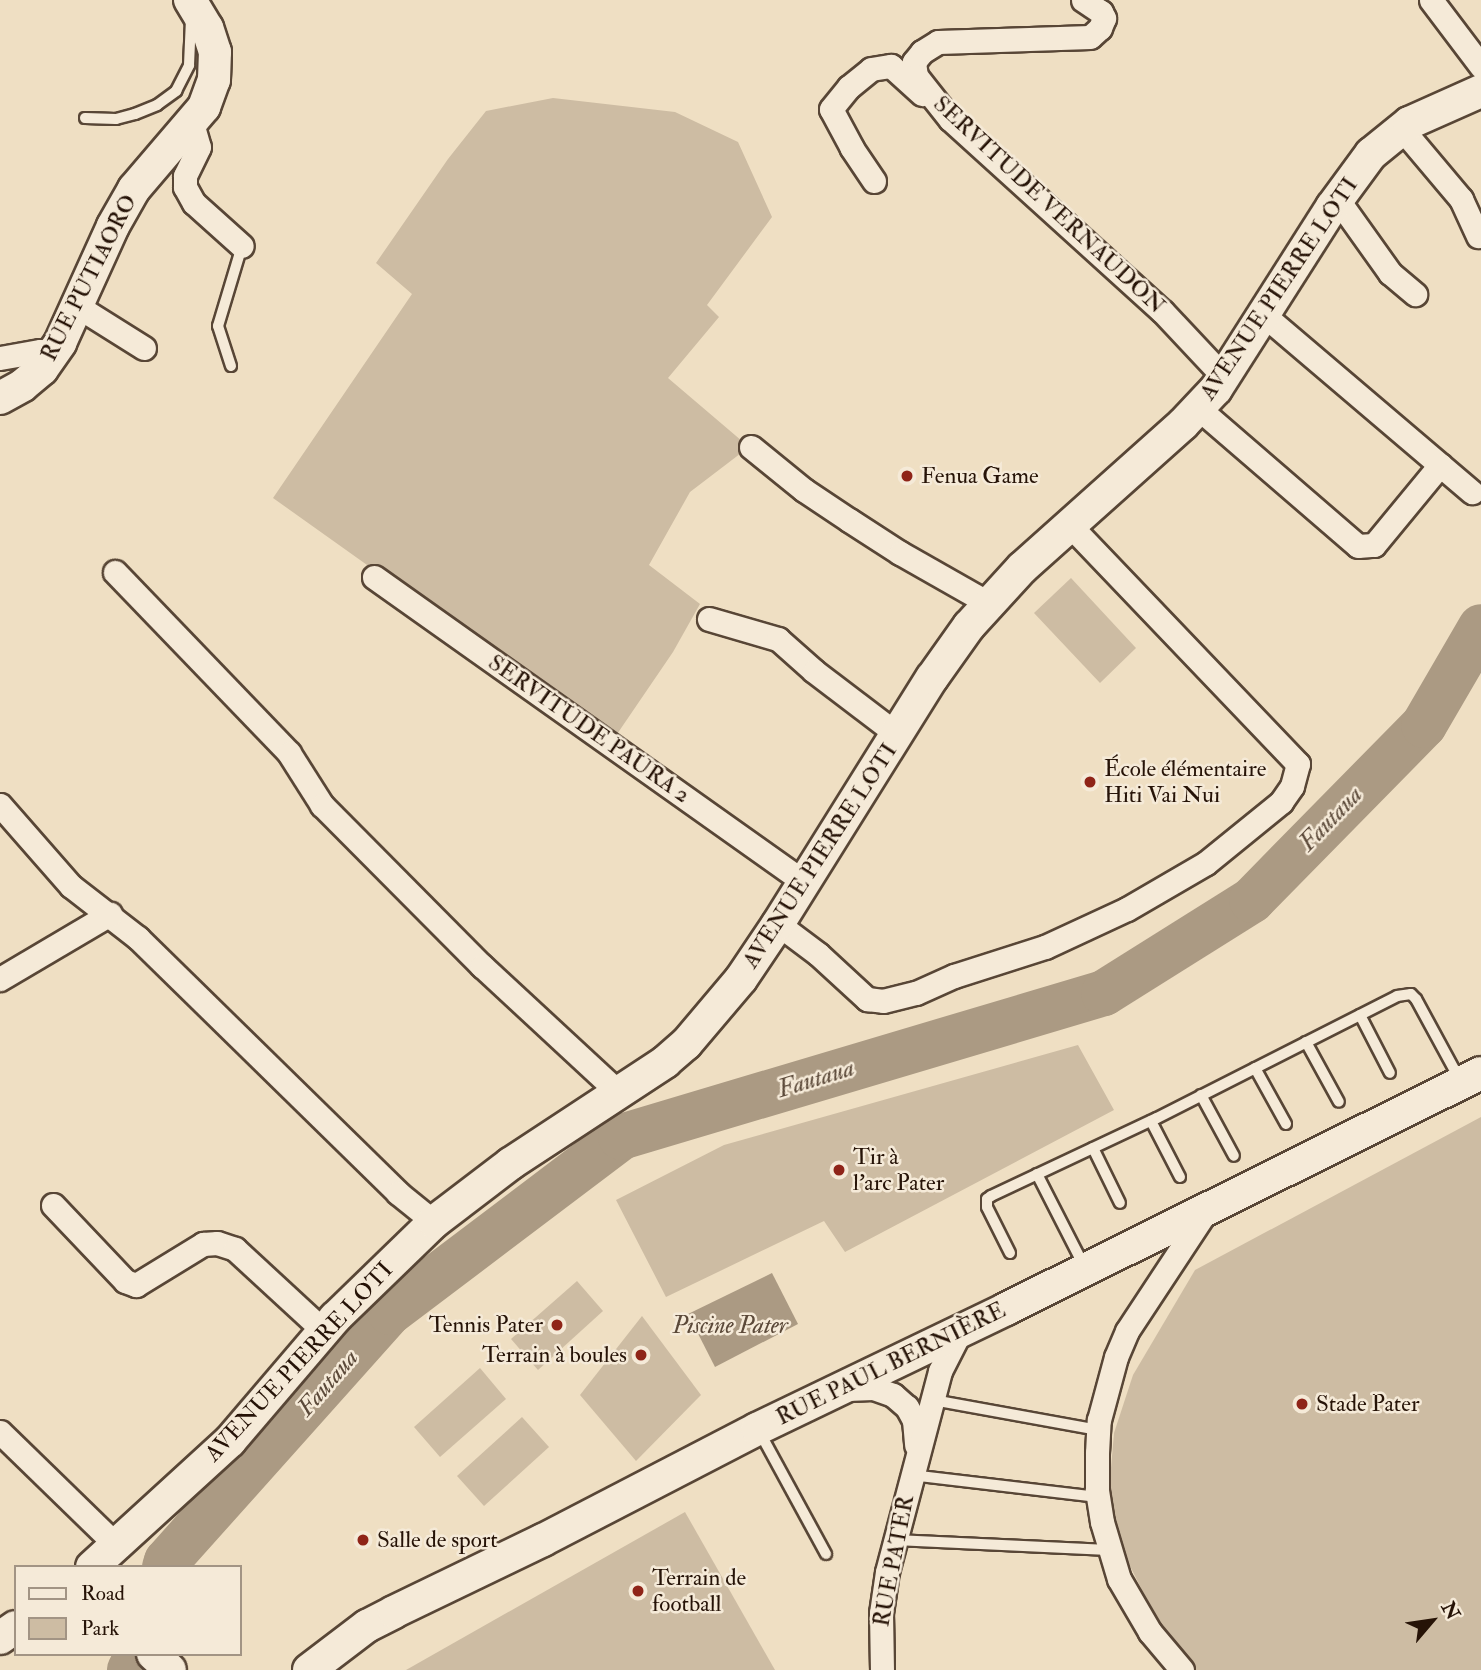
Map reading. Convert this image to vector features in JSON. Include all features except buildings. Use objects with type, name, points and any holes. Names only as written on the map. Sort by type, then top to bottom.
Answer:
[{"type":"main road","name":"RUE PUTIAORO","points":[[0,398],[23,386],[42,369],[77,306],[113,226],[134,189],[204,107],[214,80],[215,52],[207,28],[190,1]]},
{"type":"main road","name":"AVENUE PIERRE LOTI","points":[[94,1565],[230,1441],[324,1331],[369,1283],[434,1222],[510,1164],[687,1044],[741,979],[932,678],[988,603],[1069,524],[1198,408],[1224,377],[1338,200],[1371,155],[1402,129],[1438,108],[1481,91]]},
{"type":"main road","name":"RUE PAUL BERNIÈRE","points":[[309,1670],[367,1626],[757,1429],[960,1332],[1471,1077]]},
{"type":"main road","points":[[155,1656],[170,1670]]},
{"type":"street","points":[[1431,0],[1481,66]]},
{"type":"street","name":"SERVITUDE VERNAUDON","points":[[1099,4],[1104,18],[1100,28],[1090,37],[938,42],[922,52],[914,62],[916,76],[950,119],[1163,312],[1224,377]]},
{"type":"street","points":[[874,181],[852,149],[831,109],[849,87],[872,69],[891,66],[950,119]]},
{"type":"street","points":[[192,123],[199,147],[185,176],[185,187],[194,203],[242,246]]},
{"type":"street","points":[[1402,129],[1461,198],[1478,236]]},
{"type":"street","points":[[1338,200],[1390,273],[1415,294]]},
{"type":"street","points":[[77,306],[144,348]]},
{"type":"street","points":[[1265,316],[1472,492]]},
{"type":"street","points":[[0,358],[40,351],[52,354]]},
{"type":"street","points":[[1198,408],[1358,546],[1374,545],[1440,465]]},
{"type":"street","points":[[751,447],[804,490],[900,554],[988,603]]},
{"type":"street","points":[[778,924],[818,954],[867,999],[883,1001],[916,993],[954,976],[1045,947],[1127,909],[1206,863],[1281,802],[1292,786],[1298,764],[1069,524]]},
{"type":"street","points":[[114,572],[289,754],[323,805],[482,966],[618,1091]]},
{"type":"street","name":"SERVITUDE PAURA 2","points":[[374,577],[804,882]]},
{"type":"street","points":[[709,619],[779,639],[814,671],[898,735]]},
{"type":"street","points":[[0,805],[71,886],[110,914],[180,977],[398,1193],[434,1222]]},
{"type":"street","points":[[0,979],[110,914]]},
{"type":"street","points":[[53,1205],[125,1281],[136,1284],[203,1244],[217,1243],[235,1249],[324,1331]]},
{"type":"street","points":[[1182,1670],[1150,1632],[1119,1579],[1109,1550],[1098,1497],[1098,1430],[1116,1357],[1127,1331],[1208,1209]]},
{"type":"street","name":"RUE PATER","points":[[882,1670],[881,1613],[895,1540],[940,1371],[960,1332]]},
{"type":"street","name":"RUE PATER","points":[[841,1389],[873,1388],[893,1395],[907,1406],[914,1420],[914,1464]]},
{"type":"street","points":[[0,1432],[116,1545]]},
{"type":"lane","points":[[85,118],[116,119],[135,114],[157,106],[176,91],[185,78],[191,52],[190,1]]},
{"type":"lane","points":[[231,366],[218,326],[242,246]]},
{"type":"lane","points":[[1010,1253],[987,1207],[987,1199],[1150,1121],[1397,996],[1411,994],[1471,1077]]},
{"type":"lane","points":[[1360,1015],[1390,1073]]},
{"type":"lane","points":[[1306,1042],[1339,1102]]},
{"type":"lane","points":[[1255,1068],[1286,1124]]},
{"type":"lane","points":[[1201,1095],[1234,1156]]},
{"type":"lane","points":[[1150,1121],[1180,1177]]},
{"type":"lane","points":[[1093,1148],[1119,1203]]},
{"type":"lane","points":[[1037,1174],[1086,1269]]},
{"type":"lane","points":[[933,1400],[1098,1430]]},
{"type":"lane","points":[[757,1429],[826,1554]]},
{"type":"lane","points":[[914,1464],[1098,1497]]},
{"type":"lane","points":[[895,1540],[1109,1550]]},
{"type":"green space","points":[[553,98],[675,112],[738,142],[772,217],[707,305],[719,317],[668,378],[749,447],[690,492],[649,565],[700,604],[673,652],[613,740],[273,498],[412,294],[376,263],[448,159],[486,111]]},
{"type":"green space","points":[[1071,578],[1136,648],[1100,683],[1034,613]]},
{"type":"green space","name":"Tir à l'arc Pater","points":[[1078,1045],[1114,1110],[845,1252],[824,1221],[666,1297],[616,1200],[724,1145]]},
{"type":"green space","name":"Stade Pater","points":[[1481,1117],[1481,1670],[1194,1670],[1180,1656],[1143,1592],[1123,1552],[1108,1503],[1114,1433],[1133,1375],[1195,1270]]},
{"type":"green space","name":"Tennis Pater","points":[[577,1281],[603,1311],[538,1370],[511,1339]]},
{"type":"green space","name":"Terrain à boules","points":[[642,1316],[701,1395],[636,1461],[580,1395]]},
{"type":"green space","points":[[480,1368],[506,1399],[440,1457],[414,1427]]},
{"type":"green space","points":[[522,1417],[549,1447],[484,1506],[457,1476]]},
{"type":"green space","name":"Terrain de football","points":[[685,1512],[775,1670],[406,1670]]},
{"type":"water","name":"Piscine Pater","points":[[772,1273],[798,1324],[715,1367],[688,1314]]},
{"type":"waterway","name":"Fautaua","points":[[166,1565],[390,1312],[621,1137],[1104,993],[1252,900],[1424,725],[1481,627]]},
{"type":"waterway","name":"Fautaua","points":[[130,1670],[137,1656]]},
{"type":"place","name":"Fenua Game","points":[[907,476]]},
{"type":"place","name":"École élémentaire Hiti Vai Nui","points":[[1090,782]]},
{"type":"place","name":"Tir à l'arc Pater","points":[[839,1170]]},
{"type":"place","name":"Tennis Pater","points":[[557,1325]]},
{"type":"place","name":"Terrain à boules","points":[[641,1355]]},
{"type":"place","name":"Stade Pater","points":[[1302,1404]]},
{"type":"place","name":"Salle de sport","points":[[363,1540]]},
{"type":"place","name":"Terrain de football","points":[[638,1591]]}]
